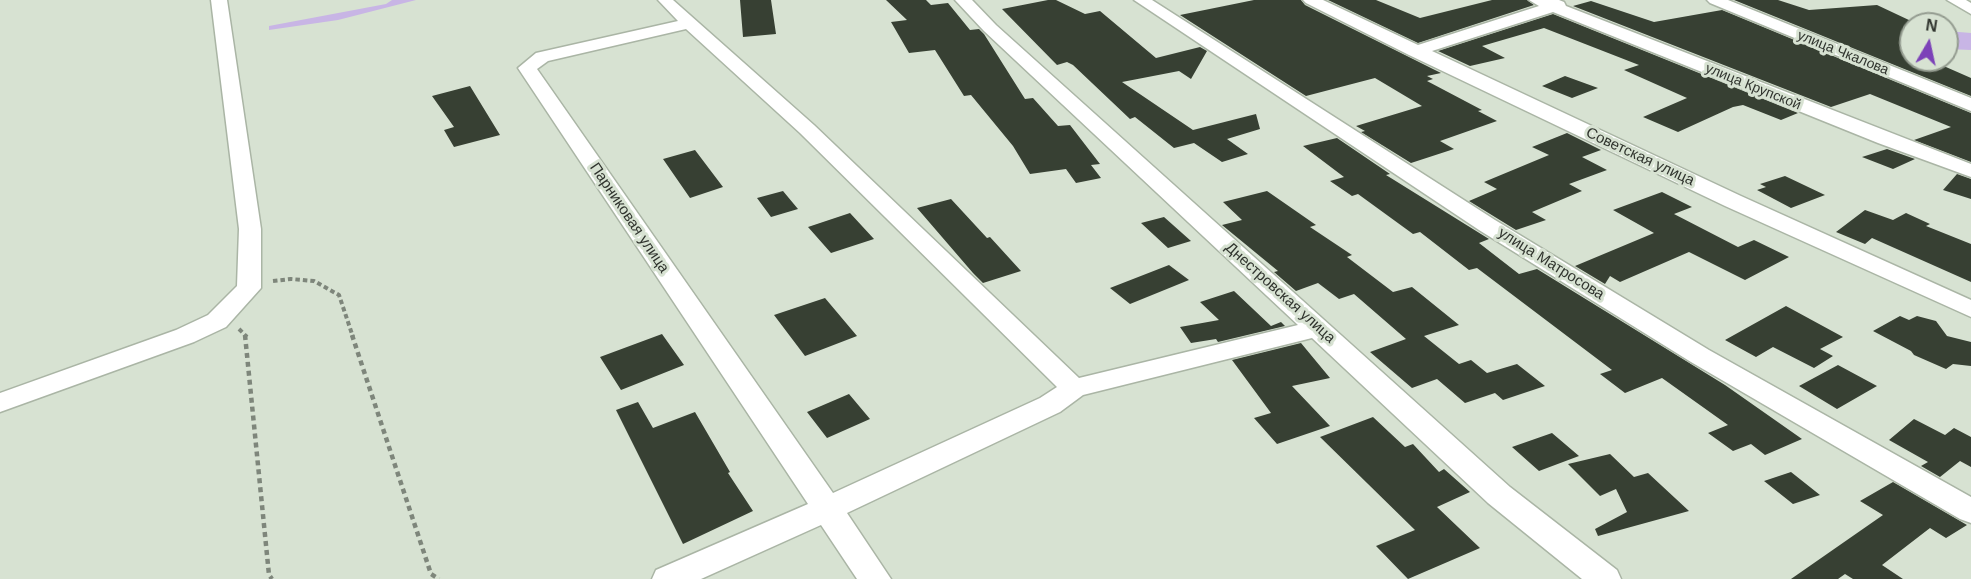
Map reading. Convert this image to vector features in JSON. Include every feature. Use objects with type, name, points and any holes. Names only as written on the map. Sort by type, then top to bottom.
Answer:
[{"type":"street","points":[[0,403],[184,336],[217,321],[249,288],[250,229],[219,0]]},
{"type":"street","name":"Днестровская улица","points":[[963,0],[990,28],[1499,495],[1605,579]]},
{"type":"street","name":"улица Матросова","points":[[1142,0],[1275,89],[1497,231],[1700,356],[1971,511]]},
{"type":"street","name":"Советская улица","points":[[1311,0],[1733,201],[1971,309]]},
{"type":"street","name":"улица Крупской","points":[[1537,0],[1864,131],[1971,171]]},
{"type":"street","points":[[1415,51],[1575,0]]},
{"type":"street","name":"улица Чкалова","points":[[1715,0],[1971,105]]},
{"type":"street","points":[[1955,0],[1971,9]]},
{"type":"street","points":[[665,1],[807,129],[1074,388]]},
{"type":"street","name":"Парниковая улица","points":[[690,23],[542,57],[526,68],[827,509]]},
{"type":"street","points":[[668,579],[827,509],[1050,405],[1074,388],[1318,328]]},
{"type":"street","points":[[827,509],[874,579]]},
{"type":"path","points":[[249,288],[273,281],[314,281],[339,295],[431,574],[439,579]]},
{"type":"path","points":[[217,321],[235,325],[247,337],[269,574],[272,579]]},
{"type":"shaded area","points":[[392,0],[416,0],[338,20],[269,30],[269,26],[386,4]]},
{"type":"shaded area","points":[[1959,32],[1971,33],[1971,50],[1959,50]]},
{"type":"building","points":[[740,0],[771,0],[776,34],[743,37]]},
{"type":"building","points":[[886,0],[926,0],[931,5],[948,3],[970,30],[979,29],[984,34],[1025,99],[1033,98],[1058,126],[1070,125],[1100,164],[1091,165],[1101,178],[1076,183],[1066,169],[1030,174],[1013,146],[971,95],[964,96],[935,50],[909,53],[891,22],[907,20]]},
{"type":"building","points":[[1056,0],[1085,14],[1100,11],[1156,58],[1200,47],[1207,51],[1191,79],[1179,71],[1122,82],[1193,130],[1256,114],[1260,129],[1227,139],[1248,154],[1222,162],[1194,143],[1174,148],[1135,117],[1130,119],[1073,65],[1067,62],[1057,65],[1002,9]]},
{"type":"building","points":[[1254,0],[1301,0],[1305,5],[1441,73],[1427,76],[1433,79],[1427,81],[1482,110],[1478,111],[1497,121],[1440,141],[1454,149],[1411,163],[1361,132],[1365,131],[1356,126],[1422,106],[1375,78],[1306,96],[1180,15]]},
{"type":"building","points":[[1328,0],[1376,0],[1420,18],[1492,0],[1527,0],[1534,5],[1418,43]]},
{"type":"building","points":[[1734,0],[1778,0],[1809,10],[1877,5],[1899,15],[1899,67]]},
{"type":"building","points":[[1591,1],[1654,22],[1722,10],[1971,113],[1971,162],[1914,140],[1951,127],[1870,94],[1831,107],[1573,6]]},
{"type":"building","points":[[1553,14],[1798,113],[1781,120],[1743,105],[1733,107],[1678,132],[1643,117],[1687,98],[1624,70],[1639,65],[1544,28],[1482,46],[1505,58],[1470,66],[1438,51]]},
{"type":"building","points":[[1912,72],[1957,72],[1971,78],[1971,96]]},
{"type":"building","points":[[1565,76],[1598,88],[1572,98],[1542,86]]},
{"type":"building","points":[[470,86],[500,135],[454,147],[444,130],[454,127],[432,96]]},
{"type":"building","points":[[1567,133],[1601,150],[1582,157],[1607,170],[1569,184],[1582,191],[1532,212],[1546,220],[1516,230],[1469,201],[1497,189],[1484,182],[1549,155],[1532,147]]},
{"type":"building","points":[[1337,138],[1390,174],[1386,175],[1489,239],[1479,243],[1519,274],[1537,269],[1725,385],[1802,439],[1765,455],[1751,444],[1733,451],[1708,433],[1728,425],[1662,378],[1625,393],[1600,374],[1612,370],[1477,268],[1469,270],[1420,232],[1413,234],[1358,194],[1352,196],[1330,181],[1344,177],[1303,146]]},
{"type":"building","points":[[1887,149],[1915,159],[1893,169],[1862,157]]},
{"type":"building","points":[[695,150],[723,187],[690,198],[663,159]]},
{"type":"building","points":[[1957,174],[1971,179],[1971,199],[1943,190]]},
{"type":"building","points":[[1785,176],[1825,195],[1791,208],[1757,190],[1766,187],[1760,184]]},
{"type":"building","points":[[783,191],[798,209],[771,217],[757,198]]},
{"type":"building","points":[[1267,191],[1316,225],[1310,227],[1352,255],[1347,257],[1393,292],[1412,287],[1459,325],[1424,336],[1459,364],[1471,360],[1487,373],[1517,364],[1545,386],[1503,400],[1495,393],[1465,403],[1437,379],[1412,388],[1370,352],[1406,339],[1354,294],[1339,299],[1318,283],[1296,291],[1274,272],[1278,271],[1222,225],[1242,220],[1223,202]]},
{"type":"building","points":[[1662,192],[1692,207],[1674,214],[1738,247],[1754,240],[1789,257],[1745,280],[1689,252],[1620,282],[1610,276],[1605,284],[1575,266],[1654,233],[1613,210]]},
{"type":"building","points":[[951,199],[1021,271],[983,283],[973,273],[917,208]]},
{"type":"building","points":[[1865,210],[1893,220],[1906,213],[1930,224],[1926,226],[1971,244],[1971,282],[1872,238],[1865,244],[1836,232]]},
{"type":"building","points":[[850,213],[874,239],[831,253],[808,227]]},
{"type":"building","points":[[1164,217],[1191,241],[1168,248],[1141,223]]},
{"type":"building","points":[[1169,265],[1189,280],[1130,304],[1110,288]]},
{"type":"building","points":[[1234,291],[1271,326],[1281,322],[1285,326],[1218,342],[1216,339],[1191,343],[1180,327],[1219,320],[1200,302]]},
{"type":"building","points":[[825,298],[857,336],[805,356],[774,315]]},
{"type":"building","points":[[1786,306],[1843,337],[1820,349],[1833,356],[1814,368],[1773,347],[1756,357],[1725,340]]},
{"type":"building","points":[[1900,316],[1909,320],[1917,316],[1936,321],[1947,336],[1971,342],[1971,366],[1953,364],[1946,369],[1914,355],[1911,351],[1873,331]]},
{"type":"building","points":[[662,334],[684,365],[621,390],[600,357]]},
{"type":"building","points":[[1301,343],[1330,378],[1292,386],[1330,426],[1277,444],[1254,418],[1271,413],[1232,360]]},
{"type":"building","points":[[1838,365],[1877,386],[1837,409],[1799,386]]},
{"type":"building","points":[[849,394],[870,419],[827,438],[807,412]]},
{"type":"building","points":[[638,402],[653,428],[695,412],[730,472],[728,473],[753,511],[683,544],[616,410]]},
{"type":"building","points":[[1373,417],[1405,447],[1413,444],[1439,472],[1444,469],[1470,492],[1437,507],[1480,548],[1408,579],[1376,546],[1415,530],[1320,437]]},
{"type":"building","points":[[1914,419],[1945,435],[1954,428],[1971,437],[1971,467],[1960,461],[1940,477],[1921,466],[1928,462],[1889,440]]},
{"type":"building","points":[[1552,433],[1579,456],[1539,471],[1512,447]]},
{"type":"building","points":[[1610,454],[1634,477],[1648,473],[1689,511],[1598,536],[1595,529],[1627,512],[1616,489],[1600,496],[1568,464]]},
{"type":"building","points":[[1791,472],[1820,495],[1793,504],[1764,481]]},
{"type":"building","points":[[1893,482],[1967,525],[1946,538],[1930,528],[1882,565],[1903,579],[1853,579],[1845,574],[1838,579],[1791,579],[1883,515],[1860,501]]}]
